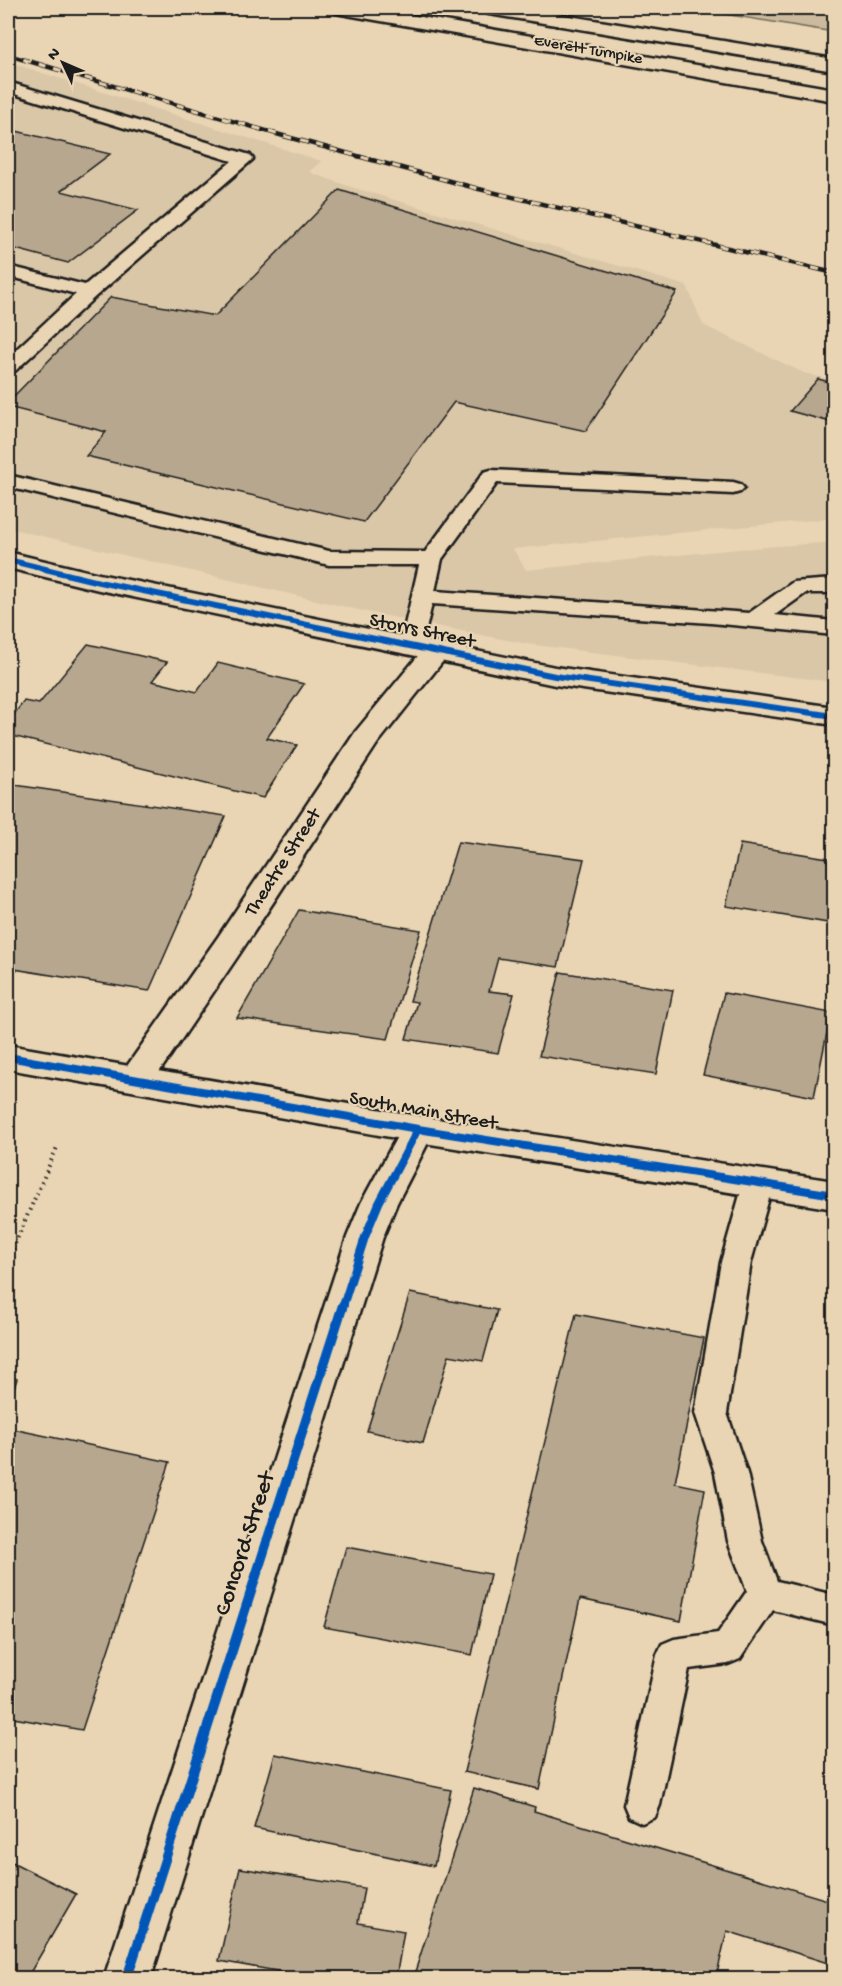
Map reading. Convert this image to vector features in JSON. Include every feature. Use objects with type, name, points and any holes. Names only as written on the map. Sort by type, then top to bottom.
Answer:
[{"type":"main road","name":"Everett Turnpike","points":[[341,8],[834,95]]},
{"type":"main road","name":"Everett Turnpike","points":[[489,8],[834,65]]},
{"type":"main road","name":"Storrs Street","points":[[8,560],[99,582],[555,676],[834,716]]},
{"type":"main road","name":"Theatre Street","points":[[136,1078],[229,945],[424,649]]},
{"type":"main road","name":"South Main Street","points":[[8,1057],[418,1129],[834,1195]]},
{"type":"main road","name":"Concord Street","points":[[127,1978],[365,1237],[379,1203],[418,1129]]},
{"type":"lane","points":[[8,87],[244,159],[89,292],[8,367]]},
{"type":"lane","points":[[8,271],[89,292]]},
{"type":"lane","points":[[424,649],[423,597],[431,559],[491,476],[733,488]]},
{"type":"lane","points":[[8,481],[329,558],[431,559]]},
{"type":"lane","points":[[754,620],[801,587],[834,586]]},
{"type":"lane","points":[[423,597],[754,620],[834,628]]},
{"type":"lane","points":[[758,1184],[736,1262],[711,1413],[731,1473],[745,1541],[765,1593]]},
{"type":"lane","points":[[765,1593],[834,1610]]},
{"type":"lane","points":[[642,1805],[674,1655],[728,1648],[765,1593]]},
{"type":"path","points":[[8,1260],[58,1144]]},
{"type":"shaded area","points":[[688,8],[834,8],[834,32]]},
{"type":"shaded area","points":[[8,62],[321,161],[309,172],[351,187],[687,286],[703,325],[804,373],[834,381],[834,518],[513,549],[526,570],[834,542],[834,682],[527,644],[367,612],[8,528]]},
{"type":"building","points":[[8,129],[110,154],[61,191],[138,210],[68,263],[8,247]]},
{"type":"building","points":[[339,190],[677,292],[586,431],[454,402],[364,522],[86,456],[106,432],[8,407],[8,402],[111,297],[215,316]]},
{"type":"building","points":[[818,379],[834,383],[834,423],[790,411]]},
{"type":"building","points":[[88,644],[167,662],[152,681],[197,692],[218,663],[304,684],[267,738],[297,745],[263,798],[8,735],[8,722],[24,701],[39,704]]},
{"type":"building","points":[[8,784],[226,816],[149,991],[8,968]]},
{"type":"building","points":[[458,842],[584,859],[558,967],[498,958],[489,991],[514,994],[498,1053],[406,1039],[417,1002],[410,1001]]},
{"type":"building","points":[[740,844],[834,859],[834,924],[726,906]]},
{"type":"building","points":[[299,910],[421,930],[388,1039],[237,1018]]},
{"type":"building","points":[[560,972],[673,990],[656,1074],[539,1056]]},
{"type":"building","points":[[724,993],[831,1013],[814,1097],[703,1075]]},
{"type":"building","points":[[410,1293],[497,1310],[483,1361],[449,1355],[423,1443],[367,1431]]},
{"type":"building","points":[[576,1314],[704,1338],[675,1483],[705,1489],[681,1621],[580,1599],[539,1789],[464,1772]]},
{"type":"building","points":[[8,1376],[17,1379],[8,1407]]},
{"type":"building","points":[[8,1428],[170,1462],[82,1730],[8,1717]]},
{"type":"building","points":[[346,1547],[490,1574],[472,1655],[324,1627]]},
{"type":"building","points":[[275,1754],[451,1790],[434,1866],[254,1828]]},
{"type":"building","points":[[474,1788],[535,1807],[534,1811],[834,1902],[834,1965],[727,1931],[716,1978],[413,1978]]},
{"type":"building","points":[[8,1860],[76,1894],[27,1978],[8,1978]]},
{"type":"building","points":[[240,1868],[364,1888],[358,1923],[404,1931],[396,1978],[317,1978],[219,1961]]},
{"type":"railway","points":[[8,55],[280,135],[479,189],[834,273]]},
{"type":"cycle path","points":[[8,560],[99,582],[555,676],[834,716]]},
{"type":"cycle path","points":[[8,1057],[418,1129],[834,1195]]},
{"type":"cycle path","points":[[127,1978],[365,1237],[379,1203],[418,1129]]}]
